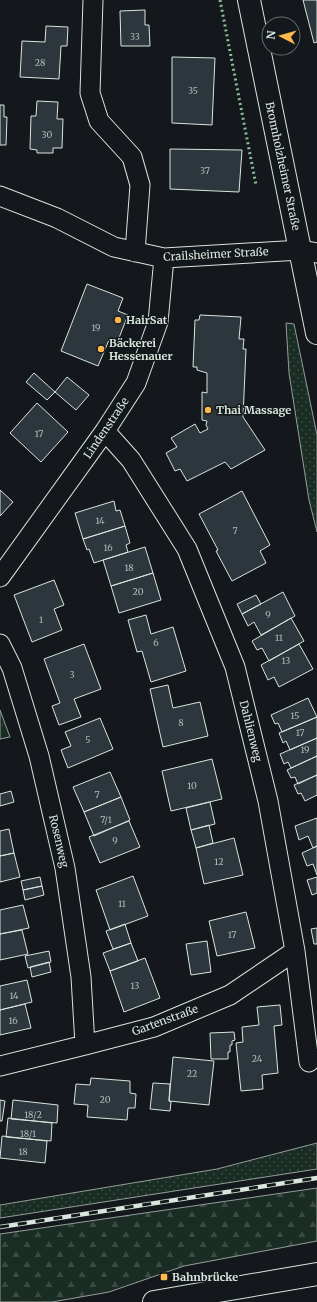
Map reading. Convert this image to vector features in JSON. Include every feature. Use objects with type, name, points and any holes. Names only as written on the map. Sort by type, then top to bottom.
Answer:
[{"type":"street","points":[[94,0],[90,93],[99,121],[132,157],[140,185],[135,252]]},
{"type":"street","name":"Bronnholzheimer Straße","points":[[249,0],[309,251],[317,333]]},
{"type":"street","name":"Crailsheimer Straße","points":[[0,196],[57,218],[114,246],[164,258],[309,251]]},
{"type":"street","name":"Lindenstraße","points":[[0,577],[105,431],[136,383],[158,322],[164,258]]},
{"type":"street","name":"Dahlienweg","points":[[105,431],[131,460],[187,549],[235,667],[268,801],[295,952],[309,1062]]},
{"type":"street","name":"Rosenweg","points":[[0,644],[12,668],[39,756],[65,868],[81,977],[85,1045]]},
{"type":"street","name":"Gartenstraße","points":[[0,1066],[154,1027],[230,995],[295,952]]},
{"type":"street","points":[[154,1302],[317,1274]]},
{"type":"green space","points":[[286,323],[294,324],[317,435],[317,532],[309,500],[289,373]]},
{"type":"green space","points":[[0,710],[10,737],[0,739]]},
{"type":"green space","points":[[317,1143],[317,1169],[0,1218],[0,1205],[217,1169]]},
{"type":"green space","points":[[317,1188],[317,1241],[184,1266],[109,1292],[52,1302],[0,1302],[0,1234]]},
{"type":"building","points":[[303,0],[317,0],[317,42],[314,43]]},
{"type":"building","points":[[145,10],[145,25],[149,25],[150,46],[121,46],[120,11]]},
{"type":"building","points":[[46,26],[68,27],[67,46],[61,46],[59,79],[20,77],[22,41],[45,42]]},
{"type":"building","points":[[172,57],[215,58],[212,125],[172,123]]},
{"type":"building","points":[[37,101],[58,102],[57,119],[63,119],[62,148],[53,148],[53,153],[37,153],[37,150],[30,149],[31,116],[36,116]]},
{"type":"building","points":[[0,105],[4,105],[4,117],[7,117],[6,145],[0,145]]},
{"type":"building","points":[[170,149],[242,150],[239,192],[170,189]]},
{"type":"building","points":[[87,284],[123,298],[118,311],[128,315],[117,343],[109,340],[98,366],[61,351]]},
{"type":"building","points":[[200,315],[241,317],[239,339],[244,339],[243,349],[246,349],[243,417],[265,450],[231,469],[225,462],[187,481],[180,469],[175,471],[166,453],[177,447],[171,438],[195,424],[200,433],[208,429],[206,425],[207,421],[202,420],[202,392],[207,393],[207,373],[197,370],[197,367],[193,367],[195,320],[199,320]]},
{"type":"building","points":[[34,373],[55,392],[47,400],[26,382]]},
{"type":"building","points":[[67,377],[89,395],[76,410],[55,392]]},
{"type":"building","points":[[37,403],[68,432],[41,462],[10,433]]},
{"type":"building","points":[[0,490],[13,502],[0,516]]},
{"type":"building","points":[[242,491],[270,545],[260,551],[266,563],[232,581],[199,514]]},
{"type":"building","points":[[114,501],[116,511],[120,510],[125,526],[83,539],[75,513]]},
{"type":"building","points":[[125,526],[130,543],[126,545],[128,552],[94,563],[89,549],[87,550],[83,539]]},
{"type":"building","points":[[145,547],[153,573],[111,586],[103,560]]},
{"type":"building","points":[[153,573],[161,600],[119,613],[111,586]]},
{"type":"building","points":[[54,580],[64,605],[54,609],[62,630],[32,642],[14,595]]},
{"type":"building","points":[[283,592],[295,616],[261,635],[254,622],[248,626],[242,614]]},
{"type":"building","points":[[256,595],[261,604],[242,614],[237,604]]},
{"type":"building","points":[[146,615],[151,634],[173,627],[186,671],[151,682],[142,651],[137,652],[128,620]]},
{"type":"building","points":[[291,618],[304,641],[269,661],[262,648],[257,650],[252,641]]},
{"type":"building","points":[[84,644],[101,689],[74,699],[81,717],[59,725],[52,706],[60,703],[44,659]]},
{"type":"building","points":[[299,644],[313,669],[279,687],[274,677],[268,680],[261,665]]},
{"type":"building","points":[[168,685],[173,708],[200,702],[208,736],[163,747],[150,689]]},
{"type":"building","points":[[308,698],[317,717],[282,732],[278,723],[275,724],[271,715]]},
{"type":"building","points":[[317,717],[317,738],[290,750],[286,741],[283,743],[279,733]]},
{"type":"building","points":[[100,718],[113,749],[68,768],[61,750],[71,746],[65,732]]},
{"type":"building","points":[[317,738],[317,756],[291,768],[288,762],[284,764],[280,754]]},
{"type":"building","points":[[317,756],[317,775],[298,784],[295,777],[291,778],[287,770]]},
{"type":"building","points":[[212,759],[222,799],[171,811],[162,771]]},
{"type":"building","points":[[110,772],[121,797],[84,812],[73,787]]},
{"type":"building","points":[[317,775],[317,795],[305,801],[301,793],[298,794],[294,785]]},
{"type":"building","points":[[11,791],[14,802],[0,806],[0,794]]},
{"type":"building","points":[[121,797],[130,820],[94,836],[84,812]]},
{"type":"building","points":[[210,802],[215,824],[191,830],[186,808]]},
{"type":"building","points":[[317,818],[317,846],[313,848],[308,836],[299,840],[295,826]]},
{"type":"building","points":[[129,821],[140,847],[100,863],[89,837]]},
{"type":"building","points":[[209,825],[213,843],[196,848],[191,830]]},
{"type":"building","points":[[9,829],[14,853],[0,856],[0,831]]},
{"type":"building","points":[[234,838],[243,875],[204,884],[196,848]]},
{"type":"building","points":[[317,846],[317,875],[313,864],[307,866],[302,853]]},
{"type":"building","points":[[14,853],[20,877],[0,882],[0,856]]},
{"type":"building","points":[[133,876],[148,916],[110,930],[96,890]]},
{"type":"building","points":[[40,877],[42,886],[23,890],[21,881]]},
{"type":"building","points":[[317,877],[317,893],[312,895],[307,880]]},
{"type":"building","points":[[42,886],[44,895],[25,900],[23,890]]},
{"type":"building","points":[[23,905],[29,928],[0,934],[0,910]]},
{"type":"building","points":[[246,912],[255,948],[217,956],[209,921]]},
{"type":"building","points":[[125,924],[131,943],[113,949],[106,931]]},
{"type":"building","points":[[317,928],[317,944],[314,944],[311,929]]},
{"type":"building","points":[[22,930],[28,954],[0,960],[0,934]]},
{"type":"building","points":[[207,941],[211,972],[191,975],[186,944]]},
{"type":"building","points":[[131,943],[138,961],[110,971],[103,953]]},
{"type":"building","points":[[49,951],[51,962],[28,968],[25,956]]},
{"type":"building","points":[[145,958],[160,998],[124,1012],[110,971]]},
{"type":"building","points":[[49,962],[51,972],[32,977],[30,967]]},
{"type":"building","points":[[27,980],[32,1002],[0,1010],[0,986]]},
{"type":"building","points":[[25,1004],[31,1028],[0,1035],[0,1010]]},
{"type":"building","points":[[280,1005],[282,1025],[274,1026],[278,1073],[262,1075],[263,1089],[241,1091],[236,1043],[243,1042],[242,1027],[259,1025],[257,1007]]},
{"type":"building","points":[[234,1032],[235,1040],[232,1041],[232,1045],[230,1045],[228,1059],[211,1059],[210,1033]]},
{"type":"building","points":[[173,1057],[214,1061],[209,1105],[169,1101]]},
{"type":"building","points":[[91,1078],[130,1081],[130,1093],[136,1094],[135,1108],[128,1108],[127,1120],[87,1117],[88,1105],[74,1104],[76,1084],[90,1085]]},
{"type":"building","points":[[153,1083],[170,1084],[170,1111],[150,1109]]},
{"type":"building","points":[[0,1100],[5,1101],[2,1121],[0,1121]]},
{"type":"building","points":[[13,1100],[58,1105],[57,1123],[11,1119]]},
{"type":"building","points":[[8,1118],[52,1123],[51,1141],[6,1137]]},
{"type":"building","points":[[2,1136],[47,1141],[45,1163],[0,1158]]},
{"type":"railway","points":[[0,1227],[317,1178]]},
{"type":"hedge","points":[[220,0],[256,185]]},
{"type":"place","name":"HairSat","points":[[118,320]]},
{"type":"place","name":"Bäckerei Hessenauer","points":[[101,349]]},
{"type":"place","name":"Thai Massage","points":[[208,410]]},
{"type":"place","name":"Bahnbrücke","points":[[164,1277]]}]
